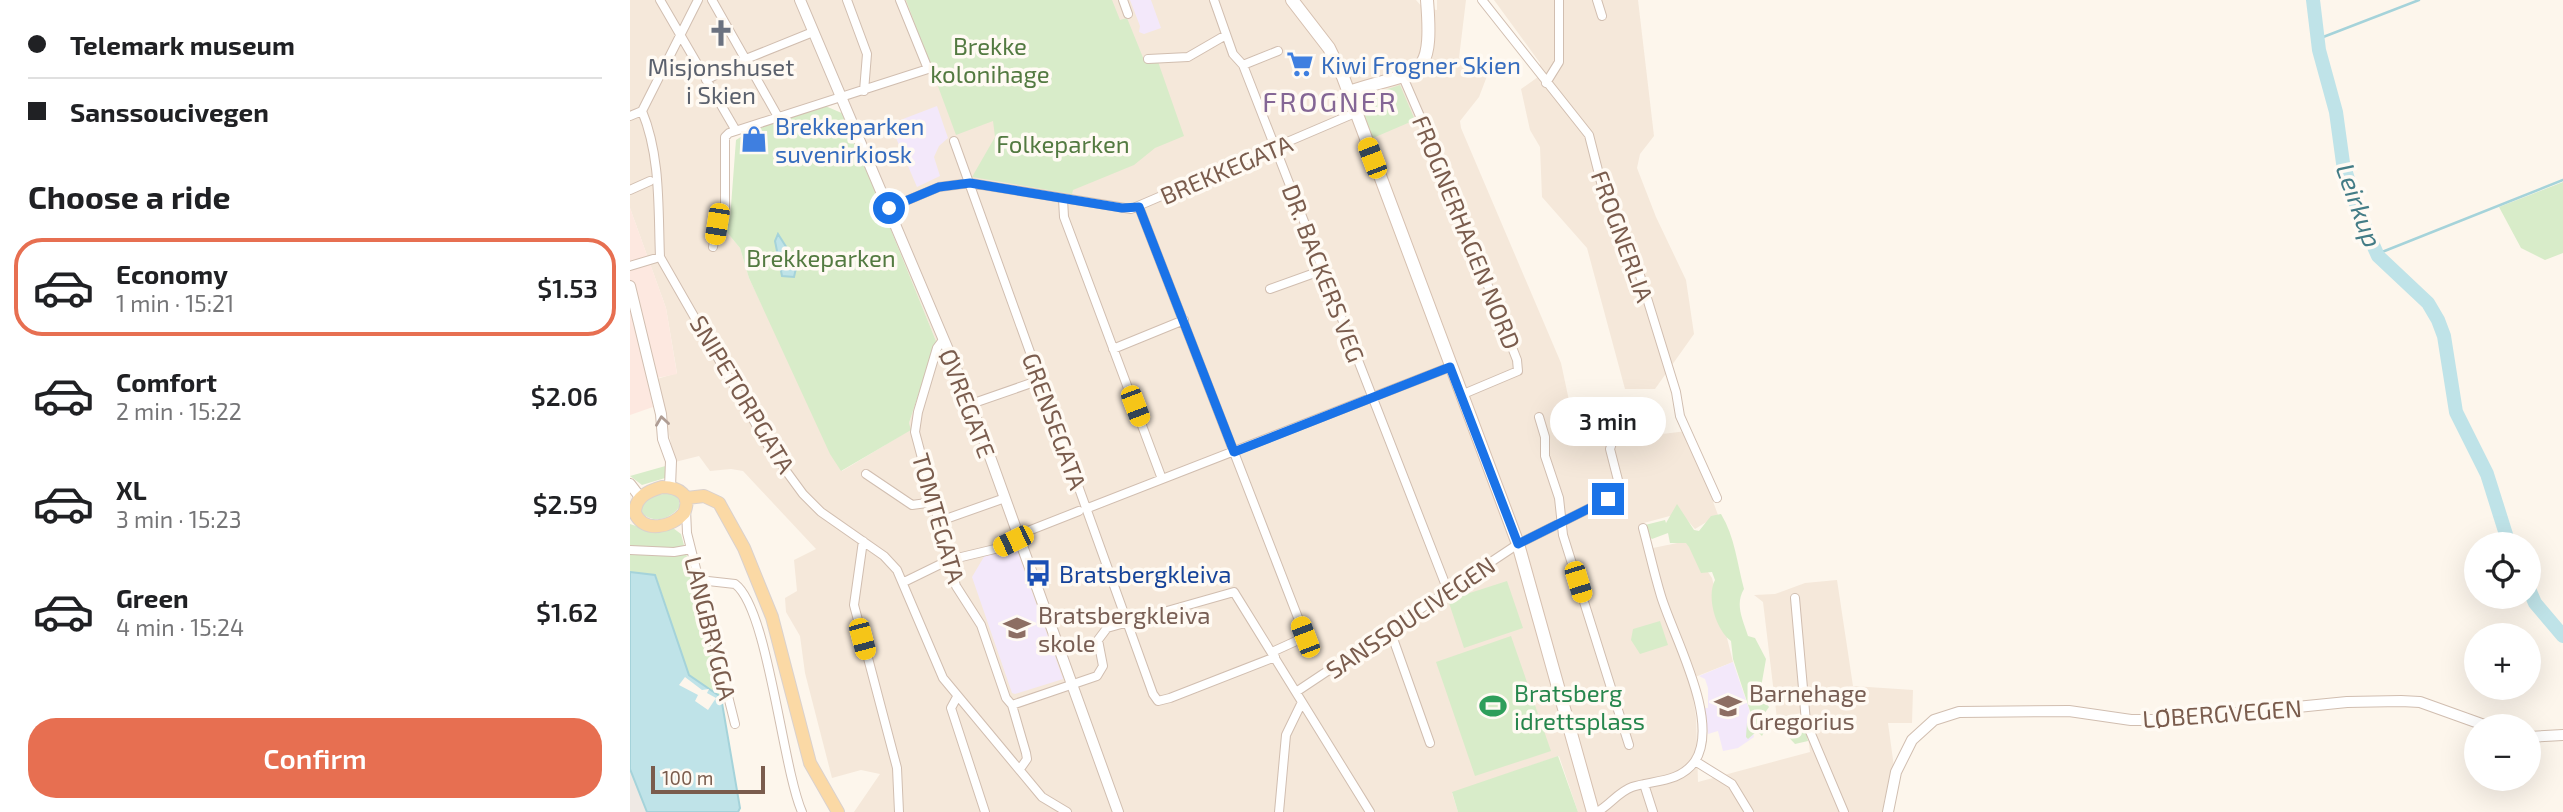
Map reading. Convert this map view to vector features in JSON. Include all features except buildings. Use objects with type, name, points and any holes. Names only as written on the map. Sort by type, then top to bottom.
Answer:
[{"type":"main road","points":[[1292,0],[1329,48],[1349,92],[1518,544],[1595,812]]},
{"type":"main road","points":[[1349,92],[1403,78],[1419,67],[1428,52],[1431,33],[1427,0]]},
{"type":"main road","points":[[686,504],[679,490],[670,487],[655,489],[635,505],[635,522],[653,526],[671,523],[686,504],[704,496],[719,503],[744,548],[772,617],[808,755],[819,782],[838,812]]},
{"type":"street","points":[[660,0],[735,130]]},
{"type":"street","points":[[630,116],[642,111],[698,0]]},
{"type":"street","points":[[712,0],[777,115]]},
{"type":"street","name":"ØVREGATE","points":[[800,0],[971,404],[1118,812]]},
{"type":"street","points":[[847,0],[867,54],[864,91]]},
{"type":"street","points":[[713,247],[717,224],[724,215],[726,202],[726,137],[735,130],[777,115],[841,95],[864,91],[928,69],[900,0]]},
{"type":"street","points":[[1123,0],[1128,14]]},
{"type":"street","name":"DR. BACKERS VEG","points":[[1214,0],[1233,54],[1243,65],[1448,591]]},
{"type":"street","name":"FROGNERLIA","points":[[1482,0],[1589,135],[1604,194],[1639,269],[1681,416],[1717,498]]},
{"type":"street","points":[[1546,83],[1559,62],[1559,0]]},
{"type":"street","points":[[1597,0],[1602,16]]},
{"type":"street","points":[[706,80],[746,59],[813,32]]},
{"type":"street","points":[[1148,59],[1188,57],[1226,35]]},
{"type":"street","points":[[1243,65],[1278,51]]},
{"type":"street","name":"FROGNERHAGEN NORD","points":[[1403,78],[1436,153],[1517,360],[1518,371],[1461,394]]},
{"type":"street","points":[[630,266],[660,257],[656,169],[642,111]]},
{"type":"street","name":"BREKKEGATA","points":[[889,208],[939,187],[970,183],[1122,208],[1139,207],[1355,113]]},
{"type":"street","name":"GRENSEGATA","points":[[954,141],[1040,380],[1083,510],[1149,685],[1158,701],[1273,654]]},
{"type":"street","points":[[630,190],[650,181]]},
{"type":"street","points":[[1063,199],[1064,217],[1163,479]]},
{"type":"street","points":[[1139,207],[1309,646]]},
{"type":"street","name":"SNIPETORPGATA","points":[[660,257],[770,449],[808,500],[884,556],[904,582],[940,673],[1050,808]]},
{"type":"street","points":[[1270,289],[1322,270]]},
{"type":"street","points":[[630,286],[662,414],[663,439],[671,461],[670,487]]},
{"type":"street","points":[[1113,349],[1184,320]]},
{"type":"street","name":"TOMTEGATA","points":[[943,340],[937,348],[915,424],[956,586],[978,617],[1006,698],[1012,705],[1027,753],[1027,759],[1020,769]]},
{"type":"street","points":[[904,582],[949,561],[999,548],[1018,535],[1450,367]]},
{"type":"street","points":[[971,404],[1040,380]]},
{"type":"street","points":[[1539,417],[1545,437],[1545,456],[1559,498],[1560,521],[1629,745]]},
{"type":"street","name":"SANSSOUCIVEGEN","points":[[1296,692],[1518,544],[1615,493],[1619,476],[1610,449],[1612,443]]},
{"type":"street","points":[[866,474],[912,505],[934,502]]},
{"type":"street","points":[[630,484],[635,505]]},
{"type":"street","points":[[940,521],[1005,498]]},
{"type":"street","name":"LANGBRYGGA","points":[[686,504],[687,533],[735,723]]},
{"type":"street","name":"LANGBRYGGA","points":[[671,523],[687,533]]},
{"type":"street","points":[[1595,812],[1621,793],[1644,784],[1671,779],[1695,761],[1701,743],[1698,703],[1661,595],[1643,528]]},
{"type":"street","points":[[863,541],[854,604],[897,768],[899,812]]},
{"type":"street","points":[[630,550],[674,552],[691,549]]},
{"type":"street","points":[[699,580],[735,584],[745,596],[765,653],[802,812]]},
{"type":"street","points":[[1012,705],[1097,676],[1103,666],[1098,640],[1101,632],[1234,592],[1370,812]]},
{"type":"street","points":[[1795,598],[1806,722],[1844,812]]},
{"type":"street","points":[[1390,630],[1430,743]]},
{"type":"street","points":[[1273,654],[1305,637]]},
{"type":"street","points":[[957,697],[951,708],[985,812]]},
{"type":"street","name":"LØBERGVEGEN","points":[[1888,812],[1896,772],[1912,740],[1934,720],[1959,712],[2069,711],[2131,720],[2168,720],[2347,702],[2401,701],[2420,702],[2464,718]]},
{"type":"street","points":[[1279,812],[1286,735],[1302,702]]},
{"type":"street","points":[[2541,736],[2563,735]]},
{"type":"street","points":[[1695,761],[1732,783],[1749,812]]},
{"type":"street","points":[[1644,784],[1653,812]]},
{"type":"street","points":[[1050,808],[1067,812]]},
{"type":"shaded area","points":[[630,0],[1416,0],[1423,8],[1437,10],[1437,0],[1466,0],[1459,58],[1463,64],[1492,63],[1479,97],[1460,121],[1461,128],[1561,363],[1577,438],[1605,425],[1602,414],[1622,404],[1636,401],[1654,435],[1687,431],[1718,515],[1695,529],[1681,513],[1640,524],[1648,549],[1687,541],[1712,578],[1733,662],[1690,679],[1696,717],[1698,782],[1810,752],[1805,712],[1777,719],[1763,602],[1754,595],[1775,594],[1805,583],[1837,580],[1853,686],[1913,690],[1912,723],[1888,723],[1894,767],[1884,801],[1885,812],[1578,812],[1559,756],[1452,793],[1458,812],[854,812],[880,774],[861,770],[832,778],[805,673],[800,636],[786,612],[785,598],[797,591],[794,560],[816,549],[743,471],[710,471],[699,456],[675,462],[657,379],[677,373],[666,308],[630,208]],"holes":[[[837,97],[936,341],[909,423],[910,430],[842,471],[749,278],[740,248],[725,230],[726,137]]]},
{"type":"shaded area","points":[[1130,0],[1151,0],[1161,28],[1144,34],[1139,32],[1140,26]]},
{"type":"shaded area","points":[[1494,0],[1638,0],[1654,136],[1640,154],[1637,168],[1656,217],[1686,280],[1694,334],[1655,389],[1625,389],[1587,248],[1542,197],[1540,147],[1530,130],[1521,89],[1538,77],[1540,63]]},
{"type":"shaded area","points":[[937,106],[948,138],[939,146],[934,157],[940,176],[917,187],[890,124]]},
{"type":"shaded area","points":[[630,208],[666,308],[677,374],[647,380],[653,407],[630,415]]},
{"type":"shaded area","name":"Bratsbergkleiva skole","points":[[1015,544],[1063,679],[1015,694],[1012,693],[972,577],[985,555]]},
{"type":"shaded area","name":"Barnehage Gregorius","points":[[1733,662],[1749,709],[1754,737],[1738,748],[1723,751],[1718,731],[1708,734],[1704,708],[1708,708],[1708,688],[1705,679],[1699,676]]},
{"type":"shaded area","points":[[630,769],[647,812],[630,812]]},
{"type":"green space","points":[[906,0],[1112,0],[1120,20],[1127,18],[1144,60],[1156,56],[1184,136],[1155,148],[1134,165],[1073,190],[1072,194],[972,177],[995,137],[993,121],[956,135]]},
{"type":"green space","points":[[1400,85],[1415,120],[1373,138],[1357,99]]},
{"type":"green space","name":"Brekkeparken","points":[[823,105],[844,114],[936,341],[909,423],[911,430],[841,471],[830,454],[749,278],[740,248],[725,230],[724,220],[730,219],[736,140],[753,129]]},
{"type":"green space","points":[[2563,182],[2563,253],[2545,260],[2521,248],[2499,207]]},
{"type":"green space","points":[[669,465],[665,478],[642,485],[630,476]]},
{"type":"green space","points":[[662,494],[678,496],[680,506],[667,517],[656,519],[641,512],[648,499]]},
{"type":"green space","points":[[1677,504],[1694,530],[1699,531],[1711,516],[1721,514],[1730,532],[1744,589],[1740,600],[1742,617],[1748,636],[1755,638],[1766,659],[1760,693],[1769,707],[1764,714],[1771,718],[1762,736],[1757,731],[1748,739],[1746,737],[1747,722],[1752,717],[1733,659],[1731,641],[1721,629],[1714,613],[1712,587],[1715,580],[1712,572],[1701,573],[1686,543],[1670,543],[1668,533],[1652,539],[1649,537],[1645,525],[1665,520],[1666,523]]},
{"type":"green space","points":[[630,524],[648,530],[673,528],[681,534],[722,688],[721,697],[689,675],[656,576],[630,572]]},
{"type":"green space","points":[[1507,581],[1523,628],[1464,648],[1448,600]]},
{"type":"green space","points":[[1660,621],[1668,645],[1640,654],[1631,640],[1633,629]]},
{"type":"green space","name":"Bratsberg idrettsplass","points":[[1511,636],[1551,751],[1475,776],[1436,662]]},
{"type":"green space","points":[[1803,716],[1808,741],[1795,744],[1781,729],[1784,722]]},
{"type":"green space","points":[[1558,756],[1578,812],[1458,812],[1452,792]]},
{"type":"water","points":[[778,234],[797,264],[794,277],[782,276],[775,241]]},
{"type":"water","points":[[630,572],[655,575],[689,675],[721,697],[740,808],[738,812],[647,812],[630,769]]},
{"type":"pier","points":[[685,677],[702,690],[709,689],[707,693],[716,698],[708,710],[695,701],[698,695],[679,685]]},
{"type":"waterway","name":"Leirkup","points":[[2313,0],[2319,50],[2336,112],[2343,163],[2358,211],[2378,256],[2428,303],[2438,320],[2444,336],[2456,412],[2487,474],[2505,532]]},
{"type":"waterway","points":[[2318,39],[2419,0]]},
{"type":"waterway","points":[[2377,254],[2563,180]]},
{"type":"waterway","name":"Leirkup","points":[[2540,609],[2563,636]]},
{"type":"place","name":"Misjonshuset i Skien","points":[[721,33]]},
{"type":"place","name":"Kiwi Frogner Skien","points":[[1300,64]]},
{"type":"place","name":"Brekkeparken suvenirkiosk","points":[[754,139]]},
{"type":"place","name":"Bratsbergkleiva","points":[[1038,573]]},
{"type":"place","name":"Bratsbergkleiva skole","points":[[1017,628]]},
{"type":"place","name":"Bratsberg idrettsplass","points":[[1493,706]]},
{"type":"place","name":"Barnehage Gregorius","points":[[1728,706]]},
{"type":"district","name":"FROGNER","points":[[1330,101]]},
{"type":"route","points":[[889,208],[939,187],[970,183],[1122,208],[1139,207],[1234,452],[1450,367],[1518,544],[1608,499]]},
{"type":"park label","name":"Brekke kolonihage","points":[[990,59]]},
{"type":"park label","name":"Folkeparken","points":[[1063,143]]}]
